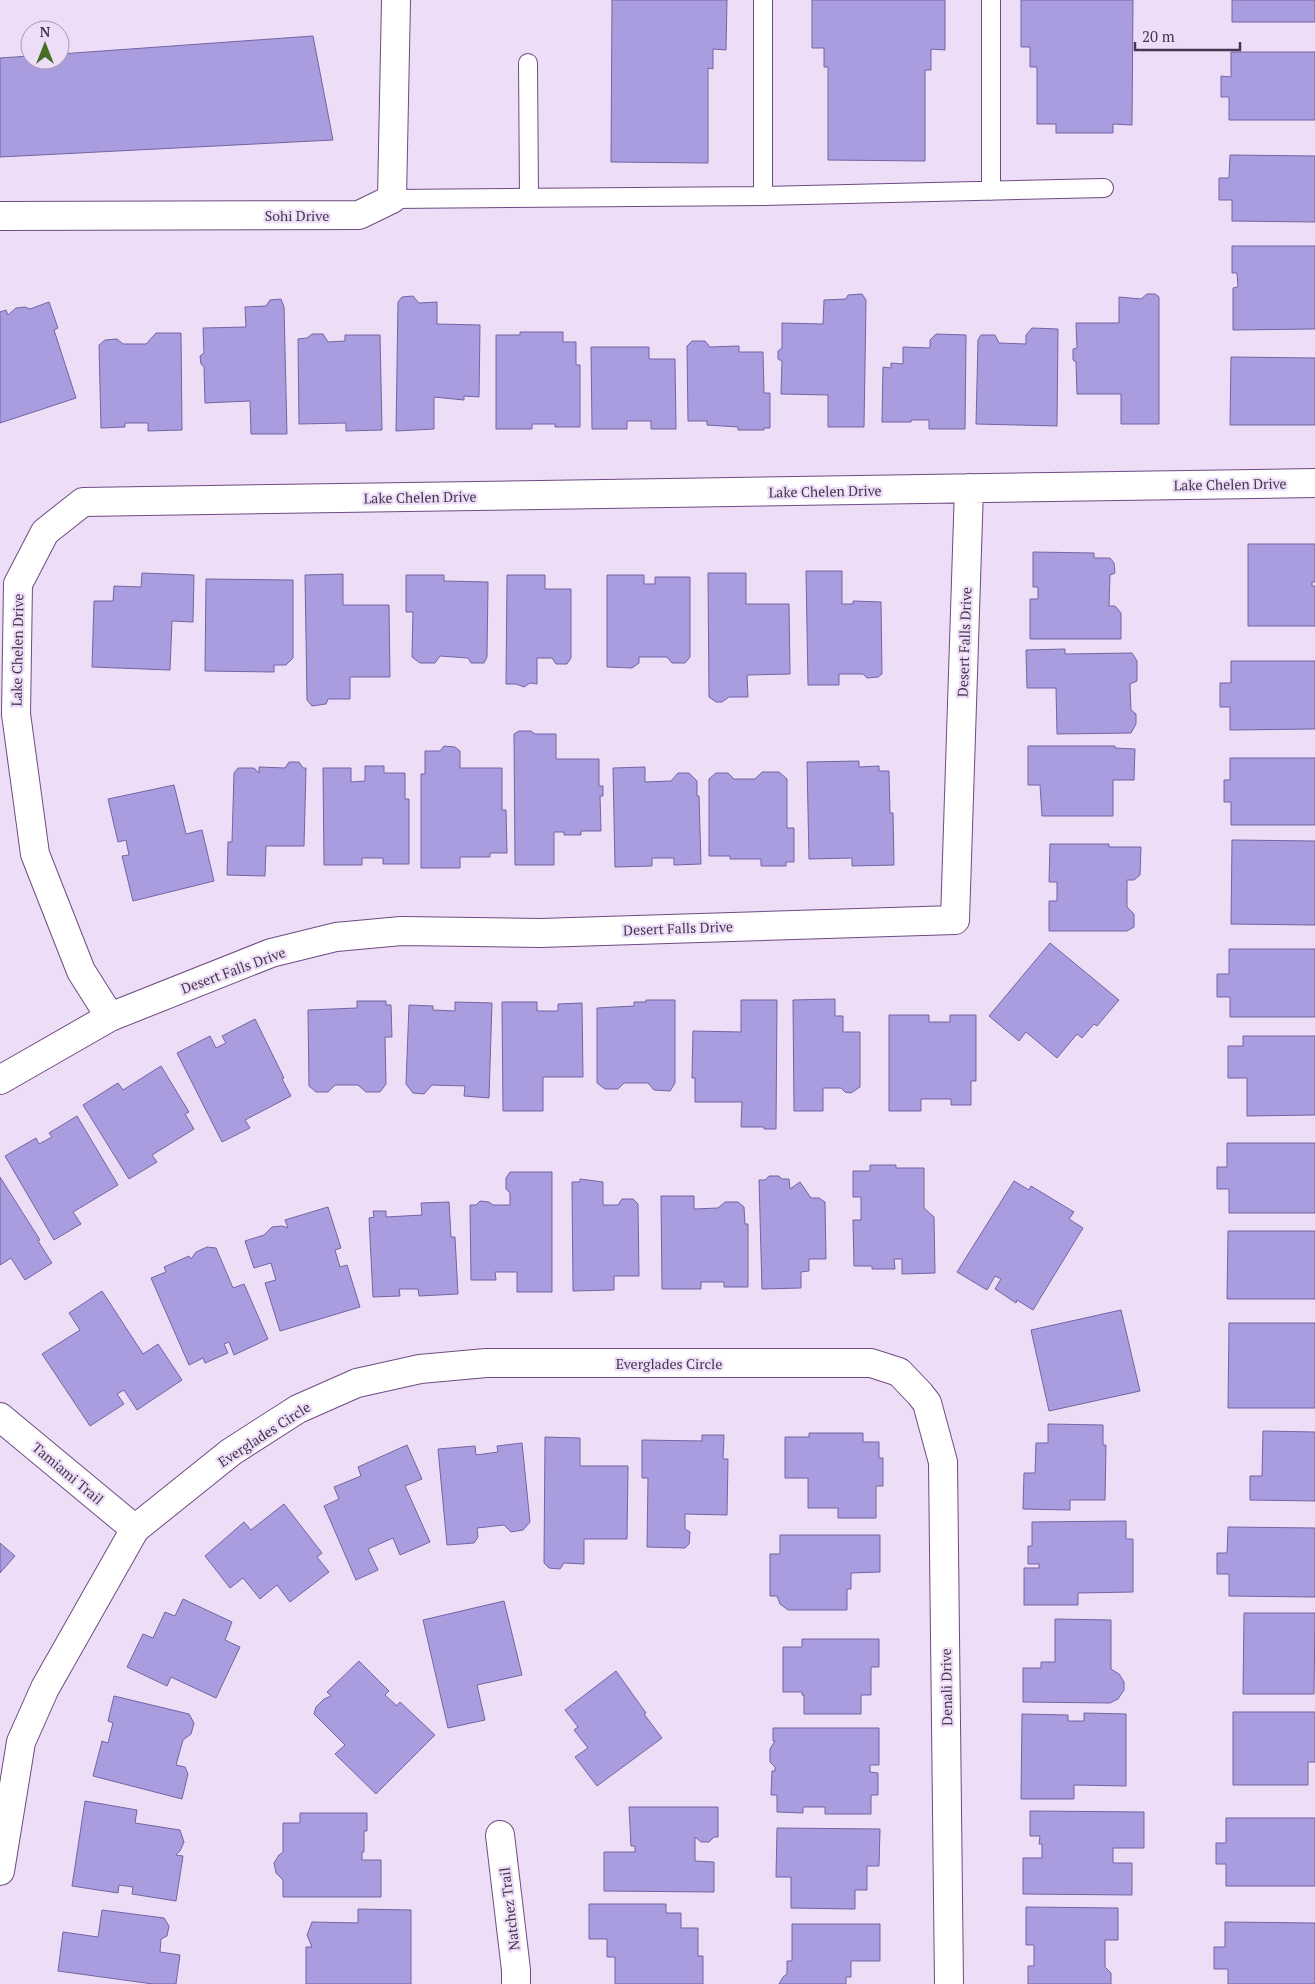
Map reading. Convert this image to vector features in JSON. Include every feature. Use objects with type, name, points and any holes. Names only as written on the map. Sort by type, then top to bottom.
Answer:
[{"type":"street","points":[[392,199],[396,0]]},
{"type":"street","name":"Sohi Drive","points":[[0,216],[359,214],[392,199]]},
{"type":"street","name":"Lake Chelen Drive","points":[[110,1017],[81,972],[35,854],[8,714],[18,584],[45,532],[83,502],[1315,483]]},
{"type":"street","name":"Desert Falls Drive","points":[[0,1080],[110,1017],[271,953],[336,937],[401,931],[540,933],[955,920],[969,488]]},
{"type":"street","name":"Everglades Circle","points":[[0,1871],[21,1742],[45,1688],[135,1529],[232,1452],[298,1409],[357,1383],[420,1369],[486,1363],[871,1363],[899,1372],[920,1394]]},
{"type":"street","name":"Denali Drive","points":[[920,1394],[927,1403],[943,1462],[949,1984]]},
{"type":"street","name":"Tamiami Trail","points":[[0,1417],[135,1529]]},
{"type":"street","name":"Natchez Trail","points":[[500,1835],[516,1984]]},
{"type":"lane","points":[[763,0],[763,196]]},
{"type":"lane","points":[[991,0],[991,190]]},
{"type":"lane","points":[[528,63],[529,198]]},
{"type":"lane","points":[[392,199],[763,196],[1104,188]]},
{"type":"building","points":[[612,0],[727,0],[726,50],[713,49],[713,69],[708,68],[708,163],[611,162]]},
{"type":"building","points":[[812,0],[945,0],[945,50],[931,49],[931,70],[925,70],[925,161],[828,160],[828,67],[824,67],[824,48],[812,48]]},
{"type":"building","points":[[1021,0],[1133,0],[1132,125],[1113,124],[1113,133],[1056,133],[1056,124],[1037,124],[1037,67],[1030,67],[1030,47],[1021,47]]},
{"type":"building","points":[[1232,0],[1315,0],[1315,22],[1232,22]]},
{"type":"building","points":[[313,36],[333,140],[0,157],[0,58],[20,57],[20,70],[70,70],[70,53]]},
{"type":"building","points":[[1231,52],[1315,52],[1315,120],[1229,120],[1229,97],[1221,97],[1221,76],[1231,77]]},
{"type":"building","points":[[1230,155],[1315,156],[1315,222],[1232,221],[1232,200],[1219,200],[1219,178],[1229,178]]},
{"type":"building","points":[[1232,246],[1315,246],[1315,329],[1233,330],[1233,288],[1238,287],[1237,273],[1232,273]]},
{"type":"building","points":[[862,294],[866,300],[864,427],[828,427],[828,395],[781,394],[782,361],[778,359],[778,351],[782,348],[782,323],[823,324],[824,300],[846,299],[848,295]]},
{"type":"building","points":[[1147,294],[1155,294],[1159,297],[1159,424],[1121,424],[1121,394],[1077,394],[1076,362],[1073,360],[1073,349],[1077,348],[1076,323],[1119,323],[1119,297],[1141,299]]},
{"type":"building","points":[[413,296],[419,303],[437,302],[437,324],[480,325],[479,397],[464,396],[464,400],[434,397],[434,429],[396,431],[398,302],[402,297]]},
{"type":"building","points":[[281,299],[284,307],[287,434],[251,434],[250,401],[205,403],[204,367],[201,364],[200,356],[204,353],[203,328],[246,327],[245,307],[266,306],[270,300]]},
{"type":"building","points":[[49,302],[58,328],[54,330],[76,398],[0,423],[0,312],[6,310],[8,315],[16,308],[25,307],[30,309]]},
{"type":"building","points":[[1032,328],[1058,329],[1057,426],[976,424],[978,340],[981,335],[995,335],[999,343],[1026,344],[1026,335]]},
{"type":"building","points":[[520,332],[563,332],[563,342],[576,342],[576,365],[580,365],[580,427],[555,427],[555,424],[532,424],[532,429],[496,429],[496,335],[520,335]]},
{"type":"building","points":[[156,333],[181,333],[182,430],[148,431],[148,423],[125,423],[125,427],[101,428],[99,345],[105,340],[117,339],[123,344],[146,344]]},
{"type":"building","points":[[312,334],[323,334],[328,342],[345,341],[345,335],[380,335],[382,430],[346,431],[346,423],[299,424],[298,339],[307,338]]},
{"type":"building","points":[[936,334],[966,335],[965,429],[929,429],[929,420],[882,422],[883,367],[891,368],[891,363],[903,364],[903,347],[930,348],[930,340]]},
{"type":"building","points":[[692,341],[705,341],[710,347],[739,346],[739,352],[763,352],[764,393],[770,393],[770,428],[764,428],[764,430],[738,430],[738,427],[707,425],[707,421],[688,421],[687,346]]},
{"type":"building","points":[[591,347],[649,347],[649,359],[675,359],[676,429],[651,429],[651,421],[627,421],[627,429],[592,429]]},
{"type":"building","points":[[1231,357],[1315,358],[1315,425],[1230,425]]},
{"type":"building","points":[[1248,544],[1315,544],[1315,582],[1312,582],[1312,586],[1315,586],[1315,626],[1248,626]]},
{"type":"building","points":[[1033,552],[1094,553],[1094,558],[1110,558],[1114,563],[1115,573],[1110,575],[1109,606],[1115,606],[1121,613],[1121,639],[1030,639],[1030,599],[1038,599],[1038,587],[1033,587]]},
{"type":"building","points":[[806,571],[842,571],[842,604],[853,604],[853,601],[881,602],[882,674],[878,677],[867,678],[863,674],[839,674],[839,685],[808,685]]},
{"type":"building","points":[[142,573],[194,575],[193,622],[172,621],[170,670],[92,667],[94,601],[113,601],[114,586],[141,587]]},
{"type":"building","points":[[708,573],[746,573],[746,604],[789,604],[790,674],[747,675],[748,697],[729,697],[722,702],[716,702],[709,697]]},
{"type":"building","points":[[343,574],[343,605],[389,605],[390,677],[350,677],[350,699],[328,699],[326,704],[312,706],[307,700],[305,575]]},
{"type":"building","points":[[406,575],[444,575],[444,581],[488,582],[487,657],[484,663],[471,663],[468,658],[440,656],[435,663],[420,663],[412,657],[413,612],[406,612]]},
{"type":"building","points":[[507,575],[545,575],[545,589],[571,589],[571,658],[567,664],[556,664],[552,658],[537,658],[537,684],[530,683],[524,687],[516,684],[506,684]]},
{"type":"building","points":[[607,575],[644,575],[644,584],[655,584],[655,577],[690,577],[690,657],[685,663],[672,663],[667,657],[639,657],[639,663],[632,668],[607,667]]},
{"type":"building","points":[[206,579],[293,580],[293,658],[286,665],[274,665],[274,672],[205,671]]},
{"type":"building","points":[[1065,649],[1065,654],[1132,653],[1137,661],[1137,681],[1130,684],[1131,710],[1136,714],[1136,724],[1131,733],[1057,734],[1056,688],[1027,688],[1026,650]]},
{"type":"building","points":[[1231,661],[1315,661],[1315,729],[1230,730],[1230,707],[1220,707],[1220,683],[1231,683]]},
{"type":"building","points":[[519,731],[531,731],[535,734],[556,734],[556,759],[599,759],[599,786],[603,786],[603,796],[600,796],[601,831],[581,831],[581,835],[564,835],[564,832],[554,832],[554,865],[515,865],[514,734]]},
{"type":"building","points":[[444,746],[455,747],[460,751],[460,768],[502,768],[502,810],[506,810],[507,853],[490,853],[490,857],[460,857],[460,868],[421,868],[421,774],[425,774],[425,751],[440,751]]},
{"type":"building","points":[[1028,746],[1115,746],[1115,748],[1135,749],[1134,780],[1113,780],[1113,816],[1042,816],[1040,785],[1028,785]]},
{"type":"building","points":[[1230,758],[1315,758],[1315,825],[1231,825],[1231,802],[1224,802],[1224,780],[1230,780]]},
{"type":"building","points":[[859,761],[859,767],[879,766],[879,771],[889,771],[890,813],[893,813],[894,865],[852,866],[852,858],[809,859],[807,762]]},
{"type":"building","points":[[289,762],[299,762],[303,768],[306,768],[304,846],[266,846],[265,876],[227,875],[228,842],[232,842],[234,773],[238,768],[254,768],[259,773],[259,767],[285,768]]},
{"type":"building","points":[[365,766],[384,766],[384,773],[405,773],[405,799],[409,799],[409,864],[383,864],[383,858],[362,858],[362,865],[324,865],[323,768],[351,768],[351,782],[365,781]]},
{"type":"building","points":[[645,767],[645,782],[671,781],[678,773],[689,773],[697,781],[701,864],[674,865],[674,858],[652,858],[652,866],[615,867],[613,768]]},
{"type":"building","points":[[762,772],[779,772],[787,779],[787,828],[794,828],[794,862],[786,862],[786,866],[761,866],[761,859],[730,859],[730,856],[709,856],[709,779],[716,773],[728,773],[734,779],[755,779]]},
{"type":"building","points":[[174,785],[186,834],[202,830],[214,881],[133,901],[122,856],[129,855],[126,840],[118,842],[108,799]]},
{"type":"building","points":[[1232,840],[1315,841],[1315,925],[1231,924]]},
{"type":"building","points":[[1050,844],[1109,844],[1109,847],[1141,847],[1140,875],[1134,880],[1127,880],[1127,907],[1134,914],[1134,927],[1127,931],[1049,931],[1049,901],[1057,901],[1057,882],[1049,882]]},
{"type":"building","points":[[1050,943],[1119,1000],[1097,1026],[1094,1024],[1082,1038],[1077,1034],[1057,1058],[1026,1032],[1019,1041],[989,1016]]},
{"type":"building","points":[[1229,949],[1315,949],[1315,1017],[1230,1017],[1230,997],[1217,997],[1217,974],[1229,974]]},
{"type":"building","points":[[835,999],[835,1016],[843,1016],[843,1032],[860,1032],[860,1087],[851,1093],[845,1092],[841,1088],[823,1088],[823,1111],[794,1111],[793,1000]]},
{"type":"building","points":[[646,1000],[675,1000],[675,1083],[670,1091],[654,1090],[648,1083],[624,1083],[618,1089],[605,1089],[597,1083],[597,1008],[634,1006],[634,1002],[646,1002]]},
{"type":"building","points":[[741,1000],[777,1000],[776,1129],[741,1127],[742,1102],[695,1102],[695,1078],[692,1078],[693,1031],[741,1032]]},
{"type":"building","points":[[357,1001],[386,1001],[386,1005],[391,1005],[392,1037],[385,1037],[386,1084],[380,1092],[366,1092],[358,1085],[335,1085],[328,1092],[316,1092],[309,1086],[308,1010],[357,1008]]},
{"type":"building","points":[[455,1002],[492,1003],[489,1098],[464,1096],[465,1086],[432,1085],[424,1094],[413,1093],[406,1084],[409,1005],[433,1006],[433,1010],[455,1011]]},
{"type":"building","points":[[502,1002],[537,1002],[537,1011],[558,1011],[558,1004],[582,1003],[583,1077],[543,1077],[543,1111],[503,1111]]},
{"type":"building","points":[[889,1015],[929,1015],[929,1022],[950,1022],[950,1015],[976,1015],[976,1081],[971,1081],[971,1105],[951,1105],[951,1099],[921,1099],[921,1111],[889,1111]]},
{"type":"building","points":[[255,1019],[291,1096],[245,1120],[250,1128],[222,1142],[177,1053],[210,1036],[216,1048],[226,1043],[222,1036]]},
{"type":"building","points":[[1243,1036],[1315,1036],[1315,1115],[1247,1116],[1247,1078],[1228,1078],[1228,1046],[1243,1046]]},
{"type":"building","points":[[161,1066],[189,1112],[185,1114],[194,1129],[152,1155],[157,1162],[129,1179],[83,1105],[118,1083],[123,1090]]},
{"type":"building","points":[[77,1116],[118,1185],[73,1212],[81,1224],[54,1240],[5,1156],[36,1138],[39,1144],[52,1137],[49,1133]]},
{"type":"building","points":[[1227,1143],[1315,1143],[1315,1213],[1229,1213],[1229,1189],[1217,1189],[1217,1167],[1227,1167]]},
{"type":"building","points":[[870,1165],[896,1165],[896,1168],[924,1168],[924,1208],[934,1217],[935,1273],[902,1274],[902,1259],[894,1259],[895,1269],[872,1269],[872,1266],[854,1266],[853,1220],[861,1220],[861,1197],[853,1197],[853,1171],[870,1171]]},
{"type":"building","points":[[510,1172],[552,1172],[552,1292],[517,1292],[517,1272],[495,1272],[496,1280],[471,1280],[470,1205],[476,1205],[480,1201],[489,1202],[493,1205],[510,1205],[510,1193],[506,1189],[506,1178]]},
{"type":"building","points":[[769,1176],[789,1179],[790,1189],[800,1182],[811,1198],[819,1198],[825,1202],[826,1259],[809,1259],[809,1271],[801,1272],[801,1288],[762,1289],[759,1180],[765,1180]]},
{"type":"building","points":[[0,1177],[40,1240],[38,1241],[52,1263],[25,1280],[11,1258],[0,1265]]},
{"type":"building","points":[[580,1179],[603,1182],[603,1205],[618,1205],[622,1199],[633,1199],[638,1204],[639,1276],[614,1276],[614,1290],[573,1291],[572,1182],[580,1182]]},
{"type":"building","points":[[1014,1181],[1029,1190],[1031,1186],[1074,1212],[1069,1219],[1083,1228],[1033,1310],[1017,1300],[1016,1303],[995,1289],[1001,1279],[995,1276],[987,1290],[957,1272]]},
{"type":"building","points":[[661,1196],[694,1196],[694,1209],[718,1208],[725,1202],[738,1202],[744,1207],[745,1224],[748,1224],[748,1287],[724,1287],[724,1282],[701,1282],[701,1289],[662,1289]]},
{"type":"building","points":[[449,1202],[451,1237],[455,1237],[458,1294],[419,1296],[418,1289],[399,1289],[400,1296],[373,1297],[369,1218],[374,1217],[373,1211],[386,1211],[386,1217],[422,1215],[421,1203]]},
{"type":"building","points":[[328,1207],[341,1248],[335,1250],[340,1267],[347,1265],[360,1307],[280,1331],[265,1283],[276,1280],[271,1263],[254,1268],[245,1241],[264,1235],[272,1227],[282,1226],[288,1228],[285,1220]]},
{"type":"building","points":[[1228,1231],[1315,1231],[1315,1299],[1227,1299]]},
{"type":"building","points":[[207,1247],[216,1248],[233,1288],[244,1284],[268,1339],[234,1355],[229,1342],[224,1344],[228,1353],[205,1363],[203,1358],[189,1365],[151,1278],[166,1272],[164,1267],[189,1256],[191,1259],[196,1252]]},
{"type":"building","points":[[102,1291],[143,1354],[158,1344],[182,1380],[137,1410],[124,1390],[117,1394],[124,1404],[90,1426],[42,1354],[80,1330],[69,1313]]},
{"type":"building","points":[[1121,1310],[1140,1391],[1049,1411],[1031,1330]]},
{"type":"building","points":[[1229,1323],[1315,1323],[1315,1408],[1228,1408]]},
{"type":"building","points":[[1048,1424],[1103,1425],[1103,1445],[1106,1445],[1105,1500],[1070,1500],[1070,1510],[1023,1509],[1024,1473],[1035,1473],[1036,1443],[1048,1443]]},
{"type":"building","points":[[1263,1431],[1315,1432],[1315,1501],[1250,1500],[1250,1476],[1262,1476]]},
{"type":"building","points":[[809,1433],[863,1433],[863,1442],[879,1442],[879,1458],[883,1458],[883,1486],[876,1486],[876,1518],[838,1518],[838,1508],[808,1508],[808,1478],[785,1478],[785,1437],[809,1437]]},
{"type":"building","points":[[702,1435],[724,1435],[723,1459],[728,1459],[727,1515],[685,1514],[685,1529],[690,1532],[689,1544],[685,1548],[647,1547],[648,1478],[642,1478],[642,1440],[702,1441]]},
{"type":"building","points":[[545,1437],[580,1438],[580,1466],[628,1466],[627,1539],[584,1539],[584,1564],[564,1563],[560,1569],[549,1568],[544,1563]]},
{"type":"building","points":[[522,1443],[530,1522],[523,1530],[511,1532],[504,1525],[477,1528],[478,1537],[474,1543],[447,1545],[438,1449],[475,1446],[476,1455],[498,1452],[497,1446]]},
{"type":"building","points":[[407,1445],[422,1479],[405,1486],[430,1542],[400,1555],[393,1538],[368,1549],[378,1570],[356,1580],[324,1506],[339,1499],[334,1487],[361,1476],[358,1467]]},
{"type":"building","points":[[284,1504],[322,1553],[317,1557],[329,1572],[290,1602],[277,1585],[260,1599],[243,1578],[230,1588],[205,1556],[244,1522],[251,1530]]},
{"type":"building","points":[[1126,1521],[1126,1539],[1133,1539],[1133,1592],[1078,1593],[1078,1605],[1024,1605],[1024,1568],[1039,1568],[1039,1564],[1028,1564],[1028,1546],[1032,1546],[1032,1522]]},
{"type":"building","points":[[1228,1527],[1315,1528],[1315,1597],[1229,1596],[1229,1574],[1217,1574],[1217,1553],[1227,1553]]},
{"type":"building","points":[[780,1535],[880,1535],[880,1572],[851,1573],[851,1589],[847,1589],[847,1610],[788,1610],[780,1604],[777,1596],[770,1596],[770,1554],[780,1554]]},
{"type":"building","points":[[0,1543],[15,1556],[0,1573]]},
{"type":"building","points":[[183,1599],[232,1622],[225,1640],[240,1647],[216,1698],[171,1677],[167,1686],[127,1667],[143,1634],[153,1638],[165,1612],[175,1616]]},
{"type":"building","points":[[504,1601],[522,1675],[477,1685],[485,1720],[448,1728],[423,1620]]},
{"type":"building","points":[[1244,1613],[1315,1613],[1314,1694],[1243,1694]]},
{"type":"building","points":[[1055,1619],[1111,1620],[1111,1669],[1119,1674],[1124,1682],[1124,1690],[1118,1699],[1110,1703],[1023,1702],[1023,1668],[1041,1668],[1041,1662],[1055,1662]]},
{"type":"building","points":[[802,1639],[879,1639],[879,1667],[871,1667],[871,1695],[861,1695],[861,1714],[804,1714],[804,1695],[802,1695],[802,1692],[783,1692],[783,1647],[802,1647]]},
{"type":"building","points":[[359,1661],[389,1691],[385,1695],[397,1706],[400,1702],[435,1735],[376,1794],[335,1754],[345,1745],[314,1714],[316,1707],[324,1699],[331,1696],[327,1692]]},
{"type":"building","points":[[616,1671],[662,1738],[597,1786],[575,1757],[588,1748],[574,1730],[578,1727],[565,1710]]},
{"type":"building","points":[[114,1696],[189,1714],[194,1723],[191,1734],[183,1740],[176,1765],[185,1767],[188,1774],[182,1799],[93,1776],[102,1741],[108,1743],[113,1723],[108,1721]]},
{"type":"building","points":[[1233,1712],[1315,1712],[1315,1762],[1308,1762],[1308,1785],[1233,1785]]},
{"type":"building","points":[[1084,1713],[1126,1714],[1126,1786],[1074,1785],[1074,1799],[1021,1799],[1022,1714],[1068,1715],[1068,1721],[1084,1721]]},
{"type":"building","points":[[773,1728],[879,1728],[879,1765],[870,1765],[870,1772],[878,1773],[878,1795],[871,1795],[871,1814],[825,1814],[825,1807],[803,1807],[803,1813],[777,1812],[777,1795],[771,1795],[772,1771],[775,1771],[775,1767],[770,1762],[770,1749],[775,1741],[773,1741]]},
{"type":"building","points":[[85,1801],[137,1810],[135,1823],[180,1830],[184,1842],[176,1855],[183,1856],[176,1901],[132,1894],[133,1887],[119,1885],[118,1893],[72,1886]]},
{"type":"building","points":[[629,1807],[718,1807],[718,1837],[714,1837],[709,1842],[701,1842],[695,1837],[695,1861],[714,1862],[714,1892],[604,1891],[604,1852],[635,1852],[635,1846],[631,1846]]},
{"type":"building","points":[[1030,1811],[1144,1812],[1144,1848],[1113,1848],[1113,1863],[1132,1863],[1132,1895],[1023,1894],[1023,1858],[1042,1858],[1042,1844],[1039,1844],[1040,1836],[1030,1836]]},
{"type":"building","points":[[300,1813],[367,1813],[367,1831],[364,1831],[362,1860],[381,1860],[381,1897],[283,1897],[283,1880],[276,1873],[274,1863],[283,1852],[283,1823],[300,1823]]},
{"type":"building","points":[[1226,1818],[1315,1818],[1315,1886],[1226,1886],[1226,1864],[1216,1864],[1216,1843],[1226,1843]]},
{"type":"building","points":[[777,1828],[880,1829],[879,1866],[867,1866],[867,1890],[855,1890],[855,1909],[791,1908],[791,1877],[776,1877]]},
{"type":"building","points":[[589,1904],[666,1904],[666,1913],[681,1913],[681,1928],[698,1928],[698,1956],[703,1956],[703,1984],[615,1984],[615,1957],[607,1957],[607,1939],[589,1939]]},
{"type":"building","points":[[1026,1907],[1118,1908],[1118,1940],[1105,1940],[1105,1967],[1111,1973],[1111,1984],[1028,1984],[1028,1966],[1034,1966],[1034,1945],[1026,1945]]},
{"type":"building","points":[[358,1909],[411,1910],[411,1984],[306,1984],[306,1947],[312,1947],[307,1935],[312,1922],[358,1923]]},
{"type":"building","points":[[102,1910],[164,1918],[169,1926],[167,1936],[161,1939],[160,1952],[180,1955],[176,1984],[153,1984],[58,1971],[63,1932],[98,1937]]},
{"type":"building","points":[[1225,1922],[1315,1923],[1315,1984],[1228,1984],[1228,1969],[1214,1969],[1214,1947],[1225,1947]]},
{"type":"building","points":[[792,1924],[880,1924],[880,1961],[851,1961],[851,1977],[846,1977],[846,1984],[779,1984],[787,1974],[787,1961],[792,1961]]}]
